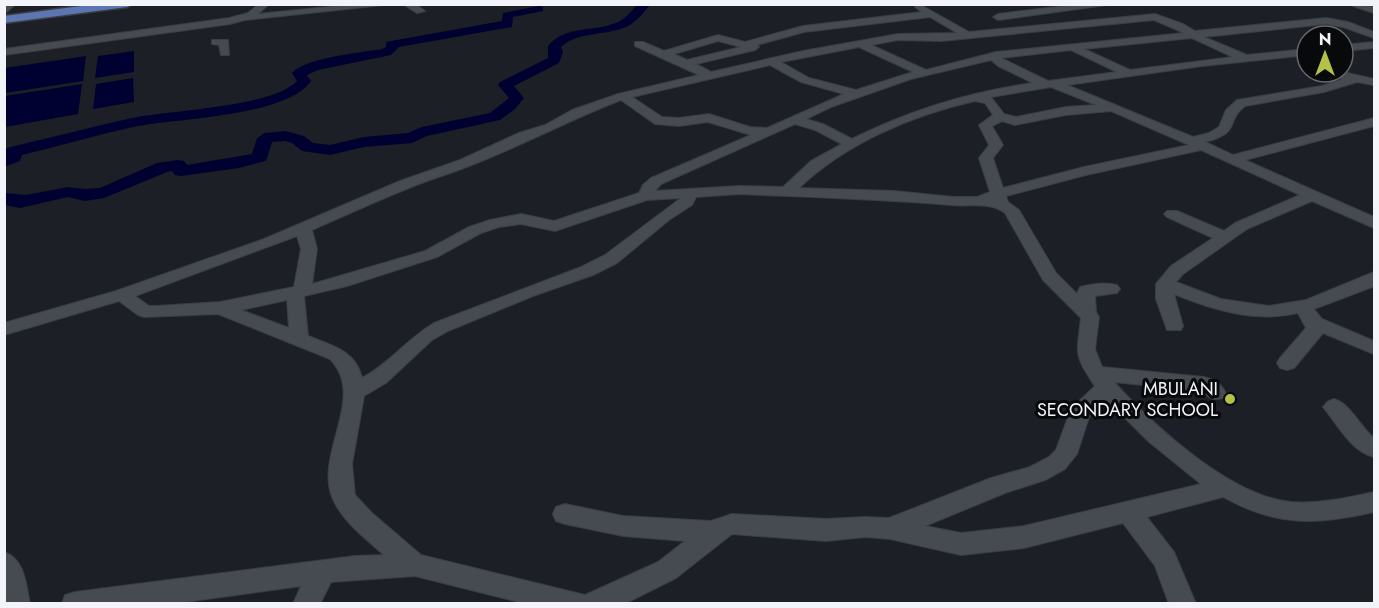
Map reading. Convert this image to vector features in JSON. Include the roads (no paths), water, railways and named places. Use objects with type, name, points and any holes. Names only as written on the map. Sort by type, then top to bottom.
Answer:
[{"type":"main road","points":[[4,20],[127,4]]},
{"type":"street","points":[[4,11],[12,4]]},
{"type":"street","points":[[59,13],[84,4]]},
{"type":"street","points":[[241,19],[251,15],[265,4]]},
{"type":"street","points":[[4,52],[241,19],[389,4]]},
{"type":"street","points":[[407,4],[420,11]]},
{"type":"street","points":[[916,4],[966,35]]},
{"type":"street","points":[[1356,4],[1374,10]]},
{"type":"street","points":[[998,17],[1110,5],[1132,13],[1155,17],[1245,58]]},
{"type":"street","points":[[686,63],[803,29],[930,14]]},
{"type":"street","points":[[4,329],[122,295],[241,253],[405,184],[465,163],[524,136],[549,128],[576,113],[622,96],[902,36],[936,38],[1155,17]]},
{"type":"street","points":[[646,196],[651,183],[827,104],[904,77],[993,56],[1146,38],[1329,21],[1353,26],[1374,35]]},
{"type":"street","points":[[87,40],[100,25]]},
{"type":"street","points":[[1039,29],[1074,48],[1130,73]]},
{"type":"street","points":[[664,54],[718,38],[748,46],[781,61],[805,80],[856,94]]},
{"type":"street","points":[[639,44],[686,63],[710,76]]},
{"type":"street","points":[[861,44],[924,73]]},
{"type":"street","points":[[1355,47],[1374,45]]},
{"type":"street","points":[[785,193],[816,164],[852,144],[892,124],[949,103],[1051,84],[1295,53]]},
{"type":"street","points":[[1274,54],[1295,61]]},
{"type":"street","points":[[993,56],[1002,64],[1197,144],[1374,223]]},
{"type":"street","points":[[122,295],[144,311],[220,308],[341,282],[431,254],[485,226],[520,219],[555,226],[646,196],[739,190],[894,195],[954,201],[1000,199],[1084,171],[1197,144],[1225,130],[1231,122],[1232,110],[1241,103],[1324,89],[1356,78],[1374,82]]},
{"type":"street","points":[[622,96],[659,121],[679,122],[709,118],[749,131],[768,131]]},
{"type":"street","points":[[974,97],[989,100],[999,116],[1018,120],[1066,111],[1112,108]]},
{"type":"street","points":[[999,116],[985,127],[996,145],[986,158],[1000,199],[1011,210],[1049,276],[1087,314]]},
{"type":"street","points":[[794,118],[819,127],[852,144]]},
{"type":"street","points":[[1232,159],[1374,122]]},
{"type":"street","points":[[1360,124],[1374,130]]},
{"type":"street","points":[[353,384],[396,361],[425,336],[441,327],[527,292],[587,271],[611,259],[664,217],[687,202],[690,192]]},
{"type":"street","points":[[1174,326],[1165,299],[1165,284],[1177,270],[1241,226],[1313,195]]},
{"type":"street","points":[[1172,214],[1224,237]]},
{"type":"street","points":[[298,338],[299,291],[309,249],[303,227]]},
{"type":"street","points":[[1165,284],[1204,301],[1230,308],[1281,310],[1303,307],[1366,283],[1374,277]]},
{"type":"street","points":[[1111,289],[1086,291],[1087,314],[1090,321],[1086,354],[1101,380],[1161,440],[1201,472],[1260,504],[1306,513],[1372,508]]},
{"type":"street","points":[[1287,363],[1316,329],[1315,323],[1303,307]]},
{"type":"street","points":[[220,308],[337,354],[353,384],[340,461],[343,497],[357,514],[415,565]]},
{"type":"street","points":[[1315,323],[1374,348]]},
{"type":"street","points":[[1101,380],[1204,384],[1216,393]]},
{"type":"street","points":[[890,529],[999,485],[1037,474],[1057,463],[1066,454],[1079,414],[1101,380]]},
{"type":"street","points":[[1334,406],[1359,438],[1374,449]]},
{"type":"street","points":[[595,603],[667,570],[715,532],[732,524],[816,530],[865,527],[890,529],[961,544],[993,542],[1024,537],[1226,487]]},
{"type":"street","points":[[1129,512],[1165,560],[1183,603]]},
{"type":"street","points":[[565,514],[623,526],[715,532]]},
{"type":"street","points":[[4,563],[9,569],[17,603]]},
{"type":"street","points":[[75,603],[158,597],[323,571],[415,565],[576,603]]},
{"type":"street","points":[[306,603],[323,571]]},
{"type":"waterway","points":[[4,199],[19,199],[20,202],[68,192],[85,195],[104,193],[163,167],[178,165],[181,171],[239,163],[260,157],[265,138],[285,136],[298,139],[308,147],[330,150],[364,142],[412,138],[422,132],[495,117],[517,98],[505,85],[554,60],[556,52],[554,46],[560,41],[576,34],[621,25],[629,21],[646,4]]},
{"type":"waterway","points":[[4,162],[14,157],[13,152],[135,122],[260,103],[284,96],[298,88],[304,81],[299,73],[313,67],[386,52],[393,48],[391,45],[475,28],[508,24],[507,15],[539,9]]},
{"type":"place","name":"MBULANI SECONDARY SCHOOL","points":[[1230,399]]}]
